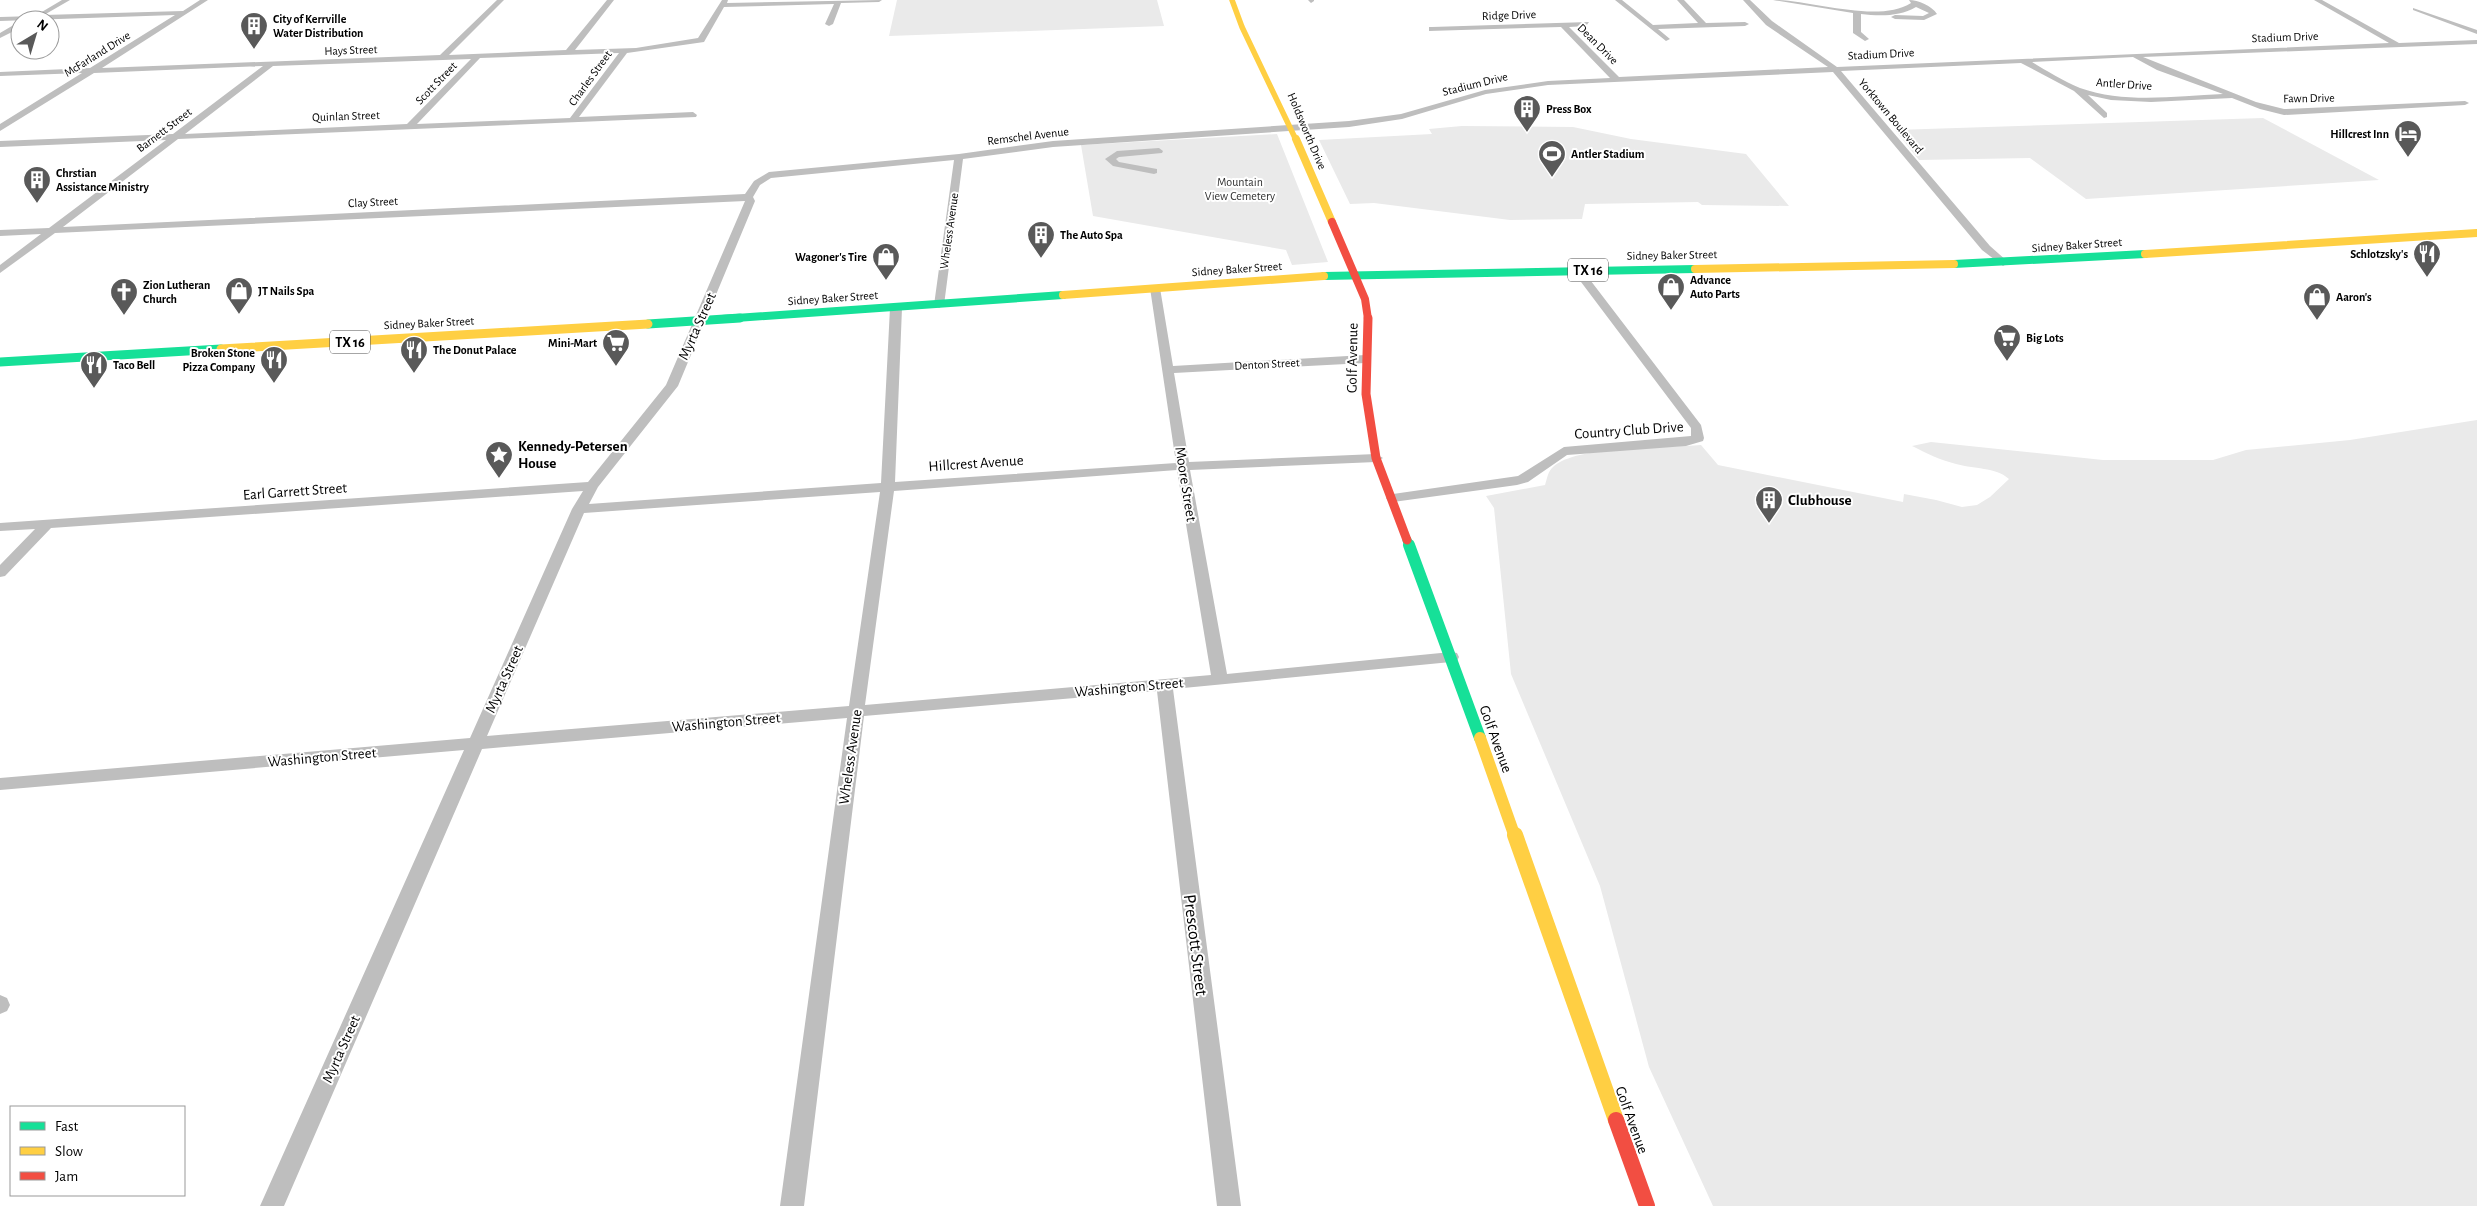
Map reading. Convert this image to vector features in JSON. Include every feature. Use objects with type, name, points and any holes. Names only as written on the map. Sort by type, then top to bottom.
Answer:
[{"type":"main road","name":"Holdsworth Drive","points":[[1232,0],[1242,27],[1290,128],[1355,275]]},
{"type":"main road","name":"Sidney Baker Street","points":[[0,362],[700,321],[1355,275],[2003,263],[2477,233]]},
{"type":"main road","name":"Golf Avenue","points":[[1355,275],[1365,300],[1369,326],[1366,359],[1366,394],[1376,458],[1451,657],[1647,1206]]},
{"type":"street","points":[[48,10],[67,0]]},
{"type":"street","name":"McFarland Drive","points":[[0,128],[205,0]]},
{"type":"street","points":[[442,57],[501,0]]},
{"type":"street","points":[[568,52],[611,0]]},
{"type":"street","points":[[723,3],[879,0]]},
{"type":"street","points":[[1618,0],[1666,39]]},
{"type":"street","points":[[1680,0],[1704,25]]},
{"type":"street","name":"Yorktown Boulevard","points":[[1746,0],[1768,23],[1835,69],[1989,251],[2003,263]]},
{"type":"street","points":[[1776,0],[1857,12],[1874,14],[1911,18],[1924,18],[1933,14],[1930,9],[1913,2],[1902,12],[1874,14]]},
{"type":"street","points":[[2317,0],[2398,45]]},
{"type":"street","points":[[829,24],[838,2]]},
{"type":"street","name":"Hays Street","points":[[0,74],[650,48],[701,40],[723,3]]},
{"type":"street","points":[[2415,9],[2477,32]]},
{"type":"street","points":[[1857,12],[1857,33],[1864,39]]},
{"type":"street","points":[[60,18],[184,13]]},
{"type":"street","name":"Ridge Drive","points":[[1432,29],[1586,24]]},
{"type":"street","points":[[1651,27],[1746,24]]},
{"type":"street","name":"Dean Drive","points":[[1563,25],[1617,80]]},
{"type":"street","name":"Stadium Drive","points":[[1290,128],[1349,124],[1402,116],[1503,88],[1548,83],[2135,55],[2477,42]]},
{"type":"street","points":[[2458,43],[2477,51]]},
{"type":"street","name":"Charles Street","points":[[573,120],[625,50]]},
{"type":"street","name":"Fawn Drive","points":[[2135,55],[2153,67],[2264,108],[2284,112],[2465,103]]},
{"type":"street","name":"Scott Street","points":[[410,126],[478,56]]},
{"type":"street","name":"Antler Drive","points":[[2022,60],[2077,90],[2122,98],[2233,95]]},
{"type":"street","name":"Barnett Street","points":[[0,270],[271,64]]},
{"type":"street","points":[[2077,90],[2104,115]]},
{"type":"street","points":[[2465,103],[2477,101]]},
{"type":"street","points":[[2465,103],[2477,107]]},
{"type":"street","name":"Quinlan Street","points":[[0,144],[693,115]]},
{"type":"street","name":"Remschel Avenue","points":[[768,175],[959,156],[1053,144],[1290,128]]},
{"type":"street","points":[[1154,171],[1116,164],[1110,159],[1118,154],[1159,151]]},
{"type":"street","name":"Wheless Avenue","points":[[939,304],[959,156]]},
{"type":"street","name":"Myrta Street","points":[[272,1206],[579,510],[592,486],[672,386],[750,201],[748,197],[757,183],[768,175]]},
{"type":"street","name":"Clay Street","points":[[0,233],[748,197]]},
{"type":"street","name":"Country Club Drive","points":[[1392,498],[1524,479],[1564,451],[1686,442],[1698,438],[1696,428],[1577,270]]},
{"type":"street","name":"Moore Street","points":[[1155,288],[1220,680]]},
{"type":"street","name":"Wheless Avenue","points":[[792,1206],[856,710],[888,486],[896,308]]},
{"type":"street","name":"Denton Street","points":[[1169,370],[1366,359]]},
{"type":"street","name":"Hillcrest Avenue","points":[[579,510],[1183,466],[1376,458]]},
{"type":"street","name":"Earl Garrett Street","points":[[0,527],[592,486]]},
{"type":"street","points":[[0,573],[47,524]]},
{"type":"street","name":"Washington Street","points":[[0,784],[1220,680],[1451,657]]},
{"type":"street","name":"Prescott Street","points":[[1164,684],[1229,1206]]},
{"type":"green space","points":[[897,0],[1157,0],[1164,26],[889,36]]},
{"type":"green space","points":[[2263,118],[2379,180],[2086,199],[2030,158],[1919,160],[1895,130]]},
{"type":"green space","name":"Antler Stadium","points":[[1462,126],[1573,127],[1631,139],[1746,154],[1789,206],[1702,205],[1698,202],[1585,204],[1582,219],[1510,220],[1374,203],[1350,204],[1319,140],[1432,134],[1429,129]]},
{"type":"green space","name":"Mountain View Cemetery","points":[[1277,134],[1328,262],[1292,265],[1286,250],[1093,216],[1081,145]]},
{"type":"green space","points":[[2477,420],[2477,1206],[1713,1206],[1649,1067],[1600,886],[1511,674],[1494,508],[1486,496],[1545,485],[1553,467],[1565,460],[1581,455],[1623,449],[1701,445],[1718,465],[1903,502],[1904,494],[1962,507],[1977,505],[1990,497],[2009,479],[1998,472],[1963,466],[1928,454],[1912,446],[1931,442],[2103,460],[2213,460],[2246,450],[2350,440]]},
{"type":"traffic: fast","points":[[1954,264],[2145,254]]},
{"type":"traffic: fast","points":[[1324,276],[1695,269]]},
{"type":"traffic: fast","points":[[648,324],[1063,295]]},
{"type":"traffic: fast","points":[[0,362],[221,349]]},
{"type":"traffic: fast","points":[[1407,540],[1480,738]]},
{"type":"traffic: slow","points":[[1232,0],[1242,27],[1276,94],[1332,222]]},
{"type":"traffic: slow","points":[[2145,254],[2477,233]]},
{"type":"traffic: slow","points":[[1695,269],[1954,264]]},
{"type":"traffic: slow","points":[[1063,295],[1324,276]]},
{"type":"traffic: slow","points":[[221,349],[648,324]]},
{"type":"traffic: slow","points":[[1480,738],[1616,1120]]},
{"type":"traffic: jam","points":[[1332,222],[1365,299],[1369,326],[1366,394],[1376,458],[1407,540]]},
{"type":"traffic: jam","points":[[1616,1120],[1647,1206]]},
{"type":"place","name":"City of Kerrville Water Distribution","points":[[254,50]]},
{"type":"place","name":"Press Box","points":[[1527,133]]},
{"type":"place","name":"Hillcrest Inn","points":[[2408,158]]},
{"type":"place","name":"Antler Stadium","points":[[1552,178]]},
{"type":"place","name":"Chrstian Assistance Ministry","points":[[37,204]]},
{"type":"place","name":"The Auto Spa","points":[[1041,259]]},
{"type":"place","name":"Schlotzsky's","points":[[2427,278]]},
{"type":"place","name":"Wagoner's Tire","points":[[886,281]]},
{"type":"place","name":"Advance Auto Parts","points":[[1671,311]]},
{"type":"place","name":"JT Nails Spa","points":[[239,315]]},
{"type":"place","name":"Zion Lutheran Church","points":[[124,316]]},
{"type":"place","name":"Aaron's","points":[[2317,321]]},
{"type":"place","name":"Big Lots","points":[[2007,362]]},
{"type":"place","name":"Mini-Mart","points":[[616,367]]},
{"type":"place","name":"The Donut Palace","points":[[414,374]]},
{"type":"place","name":"Broken Stone Pizza Company","points":[[274,384]]},
{"type":"place","name":"Taco Bell","points":[[94,389]]},
{"type":"place","name":"Kennedy-Petersen House","points":[[499,479]]},
{"type":"place","name":"Clubhouse","points":[[1769,524]]}]
